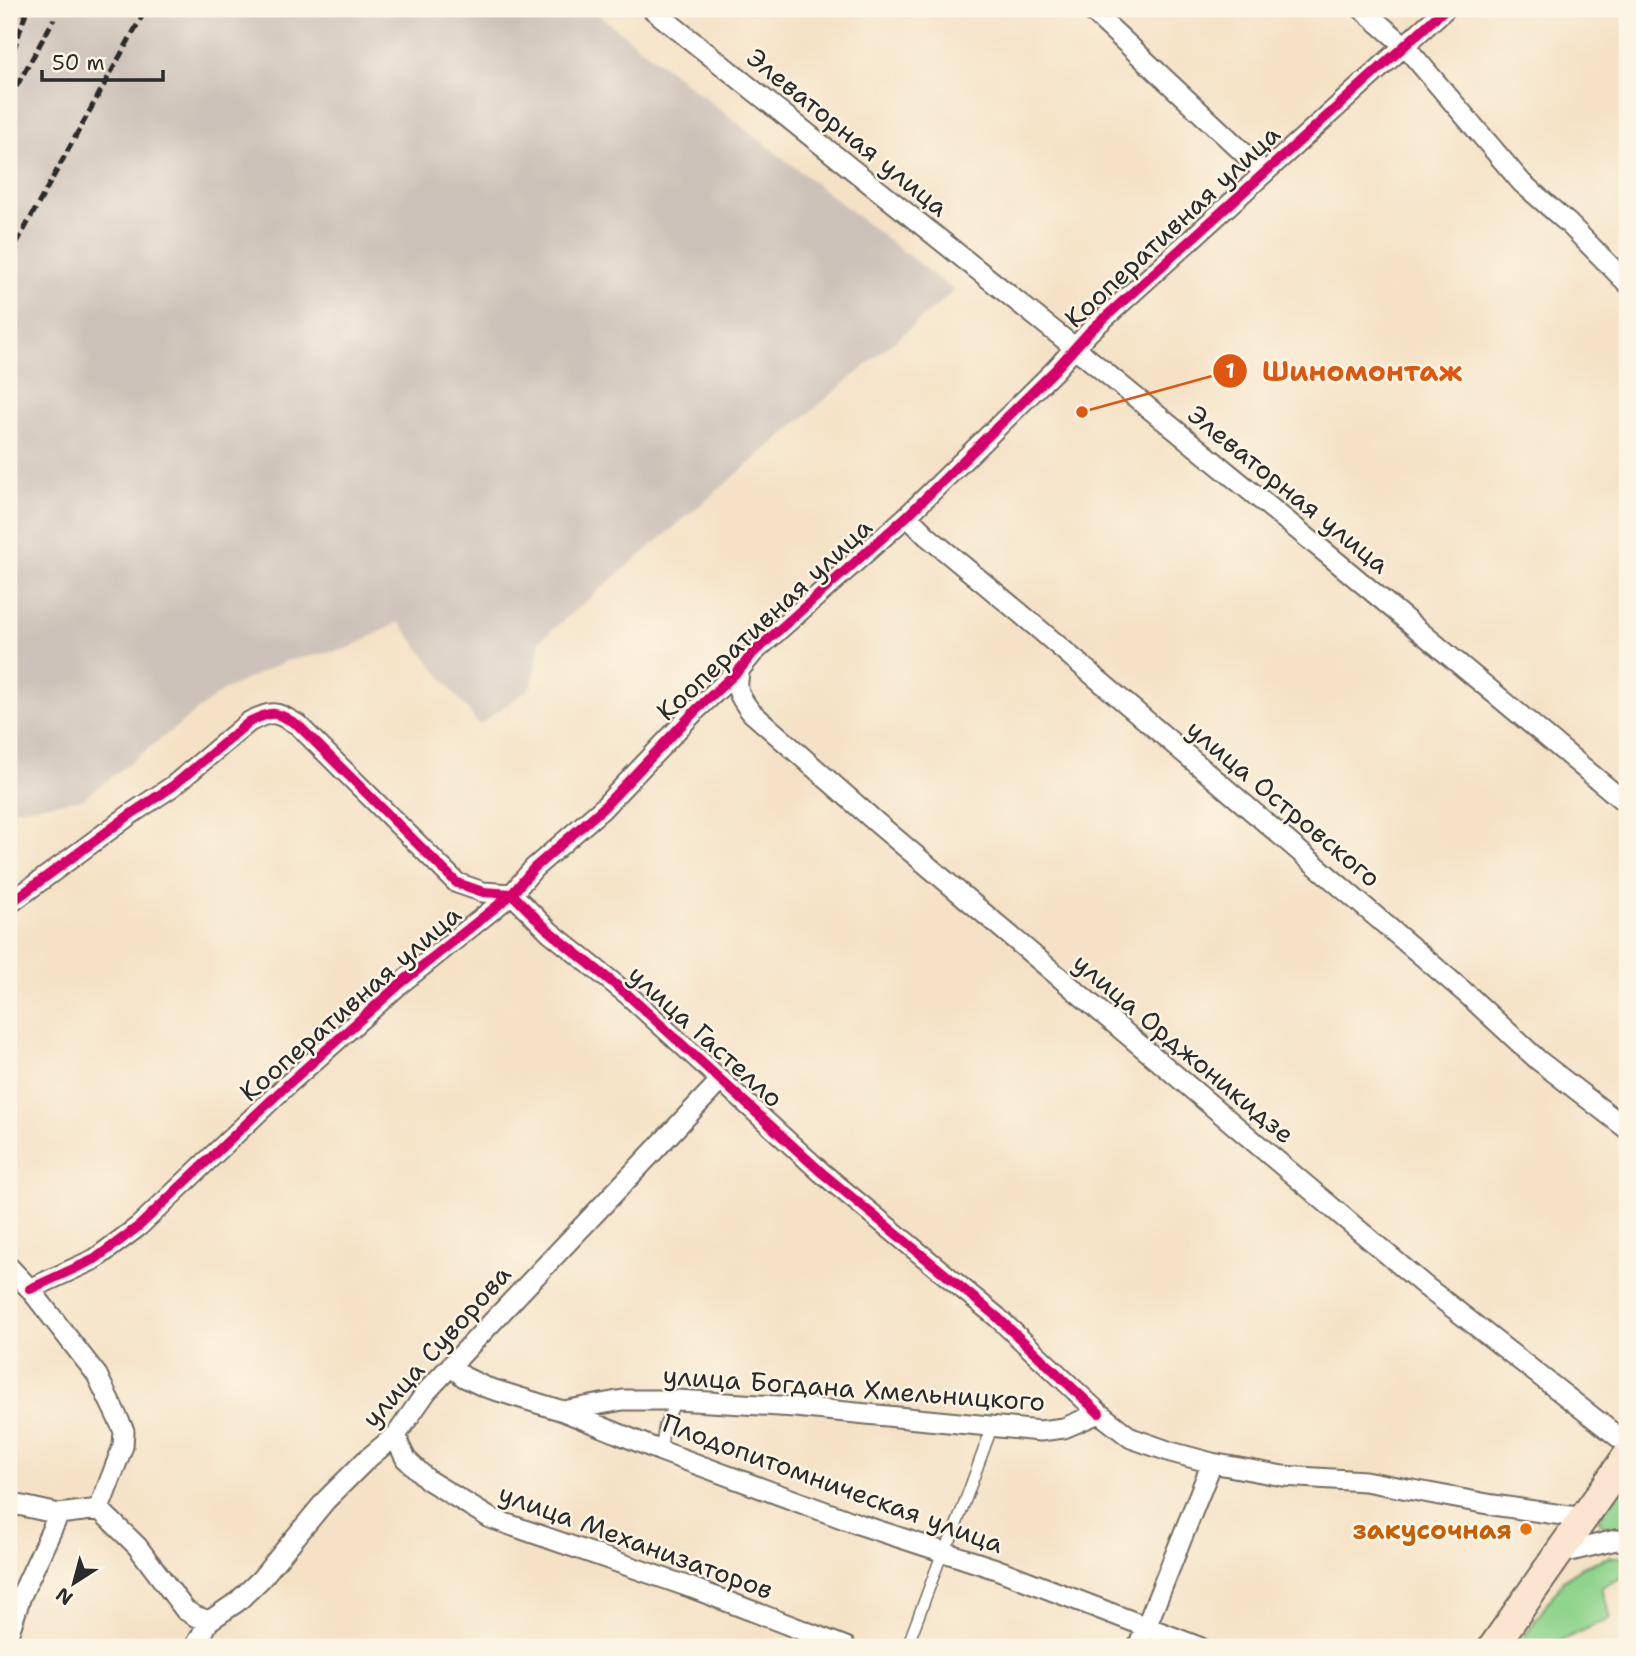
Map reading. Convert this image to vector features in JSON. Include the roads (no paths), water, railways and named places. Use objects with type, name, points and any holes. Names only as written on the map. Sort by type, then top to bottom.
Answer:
[{"type":"main road","points":[[1493,1647],[1627,1456]]},
{"type":"street","name":"Элеваторная улица","points":[[652,9],[1074,347],[1627,804]]},
{"type":"street","points":[[1090,9],[1265,172]]},
{"type":"street","points":[[1362,9],[1404,45],[1522,183],[1569,224],[1627,283]]},
{"type":"street","name":"Кооперативная улица","points":[[30,1289],[95,1259],[139,1226],[380,1001],[512,894],[534,868],[602,809],[753,653],[906,516],[1055,370],[1074,347],[1444,9]]},
{"type":"street","name":"улица Островского","points":[[906,516],[1459,987],[1538,1060],[1627,1129]]},
{"type":"street","name":"улица Орджоникидзе","points":[[740,669],[736,685],[741,699],[751,712],[877,823],[1425,1286],[1627,1444]]},
{"type":"street","points":[[9,904],[173,786],[249,722],[262,715],[277,713],[298,725],[457,883],[483,892],[512,894]]},
{"type":"street","name":"улица Гастелло","points":[[512,894],[550,932],[627,994],[821,1172],[997,1317],[1099,1413]]},
{"type":"street","name":"улица Суворова","points":[[195,1647],[209,1621],[237,1602],[261,1579],[326,1500],[397,1434],[427,1391],[720,1080]]},
{"type":"street","points":[[9,1268],[30,1289],[97,1375],[124,1431],[123,1446],[99,1509]]},
{"type":"street","name":"Плодопитомническая улица","points":[[452,1366],[464,1377],[485,1387],[563,1410],[661,1451],[858,1524],[996,1569],[1199,1647]]},
{"type":"street","name":"улица Богдана Хмельницкого","points":[[563,1410],[623,1400],[676,1400],[795,1407],[1040,1431],[1064,1429],[1099,1413]]},
{"type":"street","points":[[1099,1413],[1131,1438],[1212,1463],[1283,1476],[1364,1481],[1493,1505],[1584,1518]]},
{"type":"street","name":"улица Механизаторов","points":[[397,1434],[406,1460],[428,1480],[489,1518],[692,1588],[846,1647]]},
{"type":"street","points":[[1138,1647],[1212,1463]]},
{"type":"street","points":[[9,1503],[59,1514],[99,1509]]},
{"type":"street","points":[[99,1509],[137,1546],[186,1610],[209,1621]]},
{"type":"street","points":[[9,1632],[21,1596],[59,1514]]},
{"type":"street","points":[[1558,1555],[1607,1542],[1627,1541]]},
{"type":"lane","points":[[661,1451],[664,1427],[676,1400]]},
{"type":"lane","points":[[907,1647],[943,1551],[952,1537],[992,1427]]},
{"type":"railway","points":[[9,65],[27,9]]},
{"type":"railway","points":[[9,257],[146,9]]},
{"type":"railway","points":[[9,100],[54,19]]},
{"type":"place","name":"Шиномонтаж","points":[[1082,412]]},
{"type":"place","name":"закусочная","points":[[1526,1529]]}]
